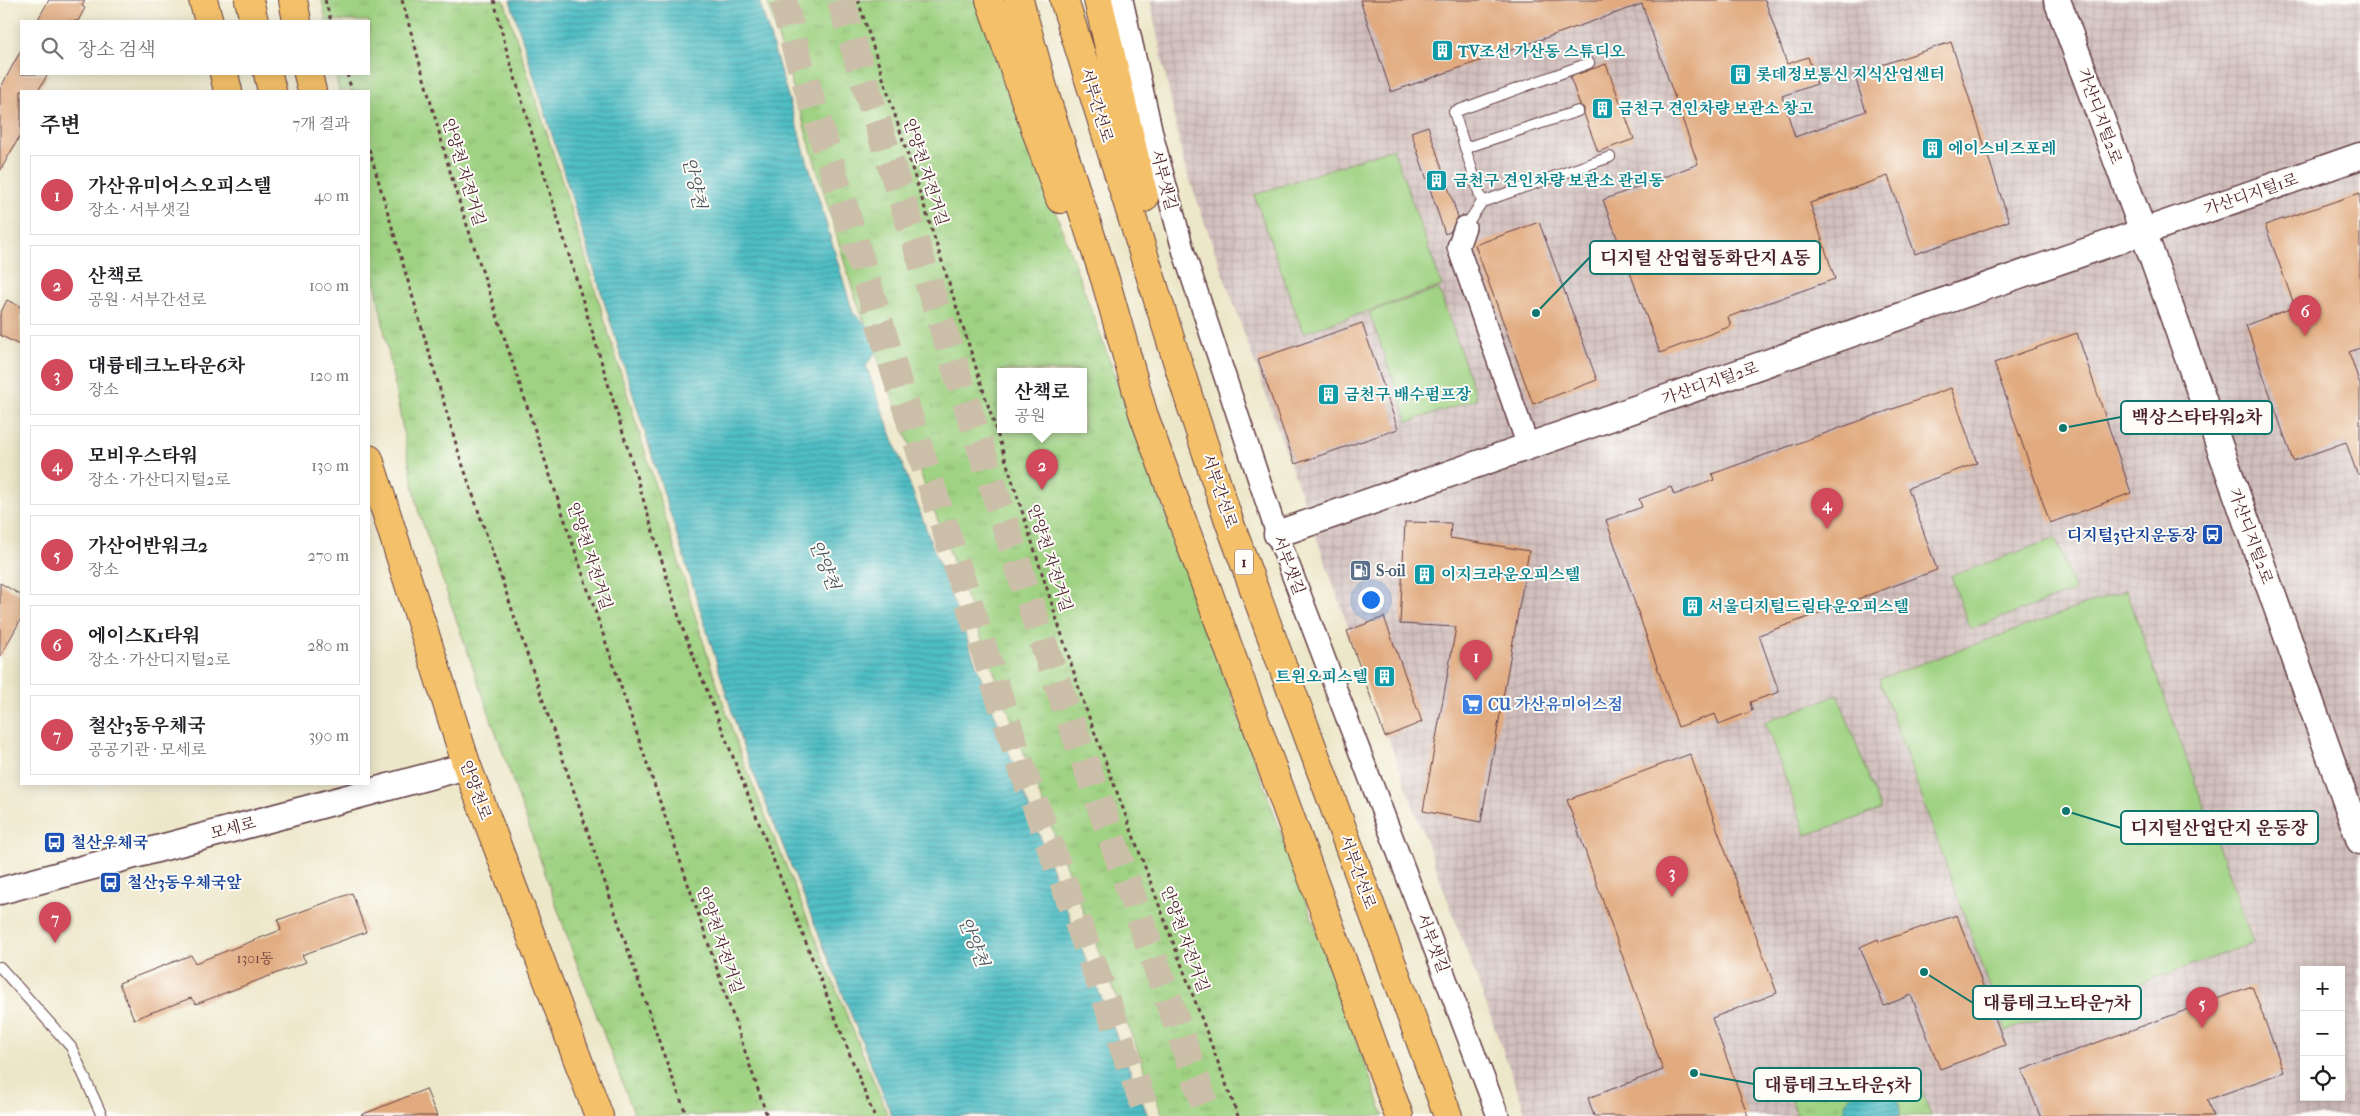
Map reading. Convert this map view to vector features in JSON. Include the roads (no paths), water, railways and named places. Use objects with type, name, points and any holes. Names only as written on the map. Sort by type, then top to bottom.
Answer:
[{"type":"main road","points":[[203,0],[209,20]]},
{"type":"main road","points":[[249,0],[254,20]]},
{"type":"main road","points":[[293,0],[297,20]]},
{"type":"main road","points":[[990,0],[1076,244],[1143,413],[1399,1116]]},
{"type":"main road","points":[[1019,0],[1047,102],[1104,279],[1143,413]]},
{"type":"main road","name":"서부간선로","points":[[1064,0],[1190,402],[1233,530],[1448,1116]]},
{"type":"main road","points":[[1098,0],[1190,402]]},
{"type":"main road","points":[[224,75],[228,90]]},
{"type":"main road","points":[[268,75],[272,90]]},
{"type":"main road","points":[[308,75],[312,90]]},
{"type":"main road","name":"안양천로","points":[[370,462],[467,766],[599,1116]]},
{"type":"street","name":"서부샛길","points":[[1122,0],[1154,142],[1184,253],[1277,534],[1498,1116]]},
{"type":"street","name":"가산디지털2로","points":[[2057,0],[2143,232],[2360,841]]},
{"type":"street","name":"가산디지털1로","points":[[2143,232],[2360,156]]},
{"type":"street","points":[[1465,227],[1458,247],[1528,446]]},
{"type":"street","name":"가산디지털2로","points":[[1277,534],[2143,232]]},
{"type":"street","name":"모세로","points":[[0,890],[467,766]]},
{"type":"lane","points":[[1482,202],[1454,112],[1589,63]]},
{"type":"lane","points":[[1465,148],[1578,111]]},
{"type":"lane","points":[[1465,227],[1482,202],[1610,157]]},
{"type":"lane","points":[[0,967],[71,1047],[102,1116]]},
{"type":"water","name":"안양천","points":[[510,0],[759,0],[853,313],[884,340],[866,366],[1076,934],[1148,1116],[892,1116],[743,747]]},
{"type":"water","points":[[1873,1085],[1889,1091],[1893,1095],[1899,1104],[1900,1116],[1844,1116],[1848,1098],[1861,1088]]},
{"type":"tunnel","points":[[783,0],[797,54],[897,379],[1021,765],[1148,1116]]},
{"type":"tunnel","points":[[841,0],[858,61],[1038,628],[1209,1116]]},
{"type":"place","name":"TV조선 가산동 스튜디오","points":[[1442,51]]},
{"type":"place","name":"롯데정보통신 지식산업센터","points":[[1740,74]]},
{"type":"place","name":"금천구 견인차량 보관소 창고","points":[[1602,108]]},
{"type":"place","name":"에이스비즈포레","points":[[1932,148]]},
{"type":"place","name":"금천구 견인차량 보관소 관리동","points":[[1437,180]]},
{"type":"place","name":"디지털 산업협동화단지 A동","points":[[1536,313]]},
{"type":"place","name":"에이스K1타워","points":[[2305,336]]},
{"type":"place","name":"금천구 배수펌프장","points":[[1328,394]]},
{"type":"place","name":"백상스타타워2차","points":[[2063,428]]},
{"type":"place","name":"산책로","points":[[1042,490]]},
{"type":"place","name":"모비우스타워","points":[[1827,529]]},
{"type":"place","name":"디지털3단지운동장","points":[[2213,535]]},
{"type":"place","name":"S-oil","points":[[1360,570]]},
{"type":"place","name":"이지크라운오피스텔","points":[[1425,574]]},
{"type":"place","name":"서울디지털드림타운오피스텔","points":[[1692,606]]},
{"type":"place","name":"트윈오피스텔","points":[[1384,676]]},
{"type":"place","name":"가산유미어스오피스텔","points":[[1476,681]]},
{"type":"place","name":"CU 가산유미어스점","points":[[1472,704]]},
{"type":"place","name":"디지털산업단지 운동장","points":[[2066,811]]},
{"type":"place","name":"철산우체국","points":[[55,842]]},
{"type":"place","name":"철산3동우체국앞","points":[[111,882]]},
{"type":"place","name":"대륭테크노타운6차","points":[[1672,897]]},
{"type":"place","name":"철산3동우체국","points":[[55,943]]},
{"type":"place","name":"대륭테크노타운7차","points":[[1924,972]]},
{"type":"place","name":"가산어반워크2","points":[[2202,1028]]},
{"type":"place","name":"대륭테크노타운5차","points":[[1694,1073]]}]
